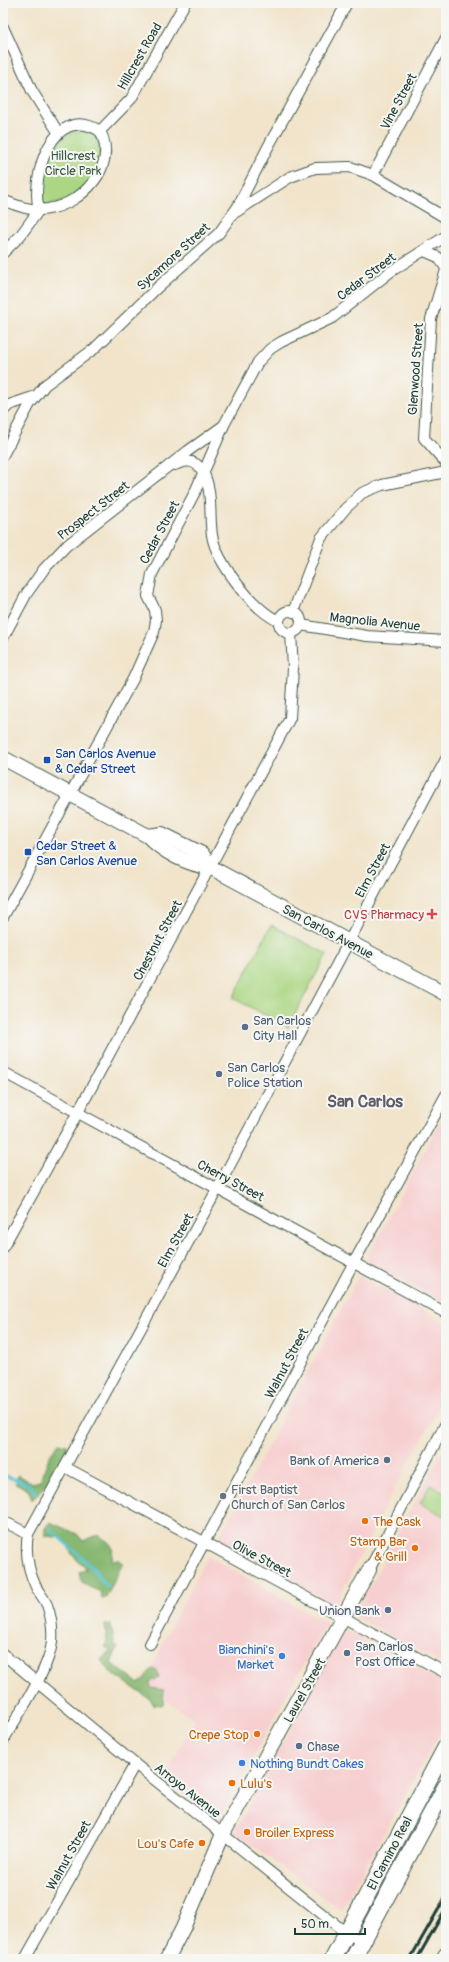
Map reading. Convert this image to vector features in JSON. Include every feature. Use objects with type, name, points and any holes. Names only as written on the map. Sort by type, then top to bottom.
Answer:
[{"type":"main road","name":"San Carlos Avenue","points":[[3,758],[148,836],[156,845],[195,866],[210,867],[446,994]]},
{"type":"main road","name":"Laurel Street","points":[[167,1959],[183,1928],[223,1834],[369,1570]]},
{"type":"main road","name":"El Camino Real","points":[[333,1959],[446,1747]]},
{"type":"main road","name":"El Camino Real","points":[[353,1959],[446,1786]]},
{"type":"main road","points":[[443,1959],[446,1954]]},
{"type":"street","name":"Hillcrest Road","points":[[100,131],[130,99],[185,3]]},
{"type":"street","name":"Sycamore Street","points":[[3,455],[19,422],[45,385],[94,349],[158,287],[208,245],[219,233],[233,214],[347,3]]},
{"type":"street","points":[[3,27],[32,91],[58,132]]},
{"type":"street","name":"Vine Street","points":[[373,175],[446,38]]},
{"type":"street","points":[[3,200],[22,208],[39,210],[49,209],[73,201],[84,194],[99,173],[105,147],[100,131],[83,125],[69,127],[58,132],[40,166],[36,197],[39,210],[28,226],[3,253]]},
{"type":"street","points":[[233,214],[290,177],[315,168],[350,167],[373,175],[446,218]]},
{"type":"street","name":"Cedar Street","points":[[3,917],[133,679],[154,632],[156,620],[154,610],[148,596],[152,574],[203,472],[224,425],[258,362],[270,349],[296,334],[332,318],[390,272],[446,236]]},
{"type":"street","points":[[424,251],[438,257],[446,269]]},
{"type":"street","name":"Glenwood Street","points":[[446,269],[431,319],[424,438],[446,463]]},
{"type":"street","points":[[3,410],[9,406],[36,396]]},
{"type":"street","name":"Prospect Street","points":[[3,638],[27,593],[50,563],[66,546],[224,425]]},
{"type":"street","points":[[161,473],[187,460],[199,466],[203,472],[208,490],[212,536],[219,558],[241,588],[272,618],[280,621]]},
{"type":"street","points":[[293,612],[321,538],[362,493],[382,485],[446,472]]},
{"type":"street","points":[[293,612],[301,619],[301,625],[297,630],[291,633],[281,628],[280,621],[283,614],[293,612]]},
{"type":"street","name":"Magnolia Avenue","points":[[301,625],[366,636],[446,641]]},
{"type":"street","name":"Chestnut Street","points":[[3,1247],[78,1112],[290,718],[293,668],[291,633]]},
{"type":"street","name":"Elm Street","points":[[3,1741],[46,1663],[52,1642],[52,1618],[46,1603],[36,1587],[27,1561],[26,1548],[28,1534],[218,1188],[446,758]]},
{"type":"street","name":"Cherry Street","points":[[3,1072],[446,1313]]},
{"type":"street","name":"Walnut Street","points":[[150,1644],[354,1262],[446,1095]]},
{"type":"street","name":"Laurel Street","points":[[369,1570],[446,1423]]},
{"type":"street","name":"Olive Street","points":[[65,1467],[446,1673]]},
{"type":"street","points":[[3,1521],[28,1534]]},
{"type":"street","name":"Arroyo Avenue","points":[[3,1654],[134,1764],[346,1933],[362,1941]]},
{"type":"street","name":"Walnut Street","points":[[25,1959],[134,1764]]},
{"type":"shaded area","points":[[446,1110],[446,1304],[366,1260]]},
{"type":"shaded area","points":[[359,1276],[446,1323],[446,1395],[391,1495],[335,1605],[217,1541]]},
{"type":"shaded area","points":[[446,1445],[446,1666],[354,1616]]},
{"type":"shaded area","points":[[208,1556],[326,1623],[217,1823],[164,1777],[195,1719],[145,1688],[162,1644]]},
{"type":"shaded area","points":[[345,1629],[446,1684],[446,1722],[341,1910],[234,1832]]},
{"type":"green space","name":"Hillcrest Circle Park","points":[[81,129],[92,134],[98,141],[100,150],[99,159],[95,169],[90,179],[76,195],[65,201],[43,206],[41,201],[41,193],[49,158],[64,138]]},
{"type":"green space","points":[[271,925],[327,954],[288,1027],[233,998]]},
{"type":"green space","points":[[59,1443],[67,1445],[69,1452],[54,1481],[49,1482],[32,1500],[29,1491],[16,1483],[18,1475],[32,1483],[40,1481],[49,1457]]},
{"type":"green space","points":[[430,1485],[446,1493],[446,1517],[420,1503]]},
{"type":"green space","points":[[50,1522],[77,1534],[83,1541],[98,1535],[111,1544],[112,1560],[119,1560],[123,1563],[106,1598],[102,1598],[101,1592],[89,1587],[81,1580],[79,1572],[86,1570],[84,1565],[73,1555],[67,1542],[57,1537],[45,1536],[45,1528]]},
{"type":"green space","points":[[105,1625],[111,1625],[115,1645],[118,1647],[111,1663],[139,1684],[152,1669],[157,1670],[159,1678],[150,1682],[151,1688],[164,1690],[163,1705],[153,1704],[151,1700],[108,1670],[101,1660],[110,1650],[104,1646],[107,1642]]},
{"type":"waterway","points":[[3,1475],[28,1484],[36,1493]]},
{"type":"waterway","points":[[50,1529],[93,1568],[106,1586]]},
{"type":"railway","points":[[410,1959],[446,1896]]},
{"type":"railway","points":[[417,1959],[446,1908]]},
{"type":"place","name":"San Carlos Avenue & Cedar Street","points":[[47,760]]},
{"type":"place","name":"Cedar Street & San Carlos Avenue","points":[[28,852]]},
{"type":"place","name":"CVS Pharmacy","points":[[432,914]]},
{"type":"place","name":"San Carlos City Hall","points":[[245,1027]]},
{"type":"place","name":"San Carlos Police Station","points":[[219,1074]]},
{"type":"place","name":"Bank of America","points":[[387,1460]]},
{"type":"place","name":"First Baptist Church of San Carlos","points":[[223,1496]]},
{"type":"place","name":"The Cask","points":[[365,1521]]},
{"type":"place","name":"Stamp Bar & Grill","points":[[415,1548]]},
{"type":"place","name":"Union Bank","points":[[388,1610]]},
{"type":"place","name":"San Carlos Post Office","points":[[347,1653]]},
{"type":"place","name":"Bianchini's Market","points":[[282,1656]]},
{"type":"place","name":"Crepe Stop","points":[[257,1734]]},
{"type":"place","name":"Chase","points":[[299,1746]]},
{"type":"place","name":"Nothing Bundt Cakes","points":[[242,1763]]},
{"type":"place","name":"Lulu's","points":[[232,1783]]},
{"type":"place","name":"Broiler Express","points":[[247,1832]]},
{"type":"place","name":"Lou's Cafe","points":[[202,1843]]},
{"type":"district","name":"San Carlos","points":[[365,1101]]}]
